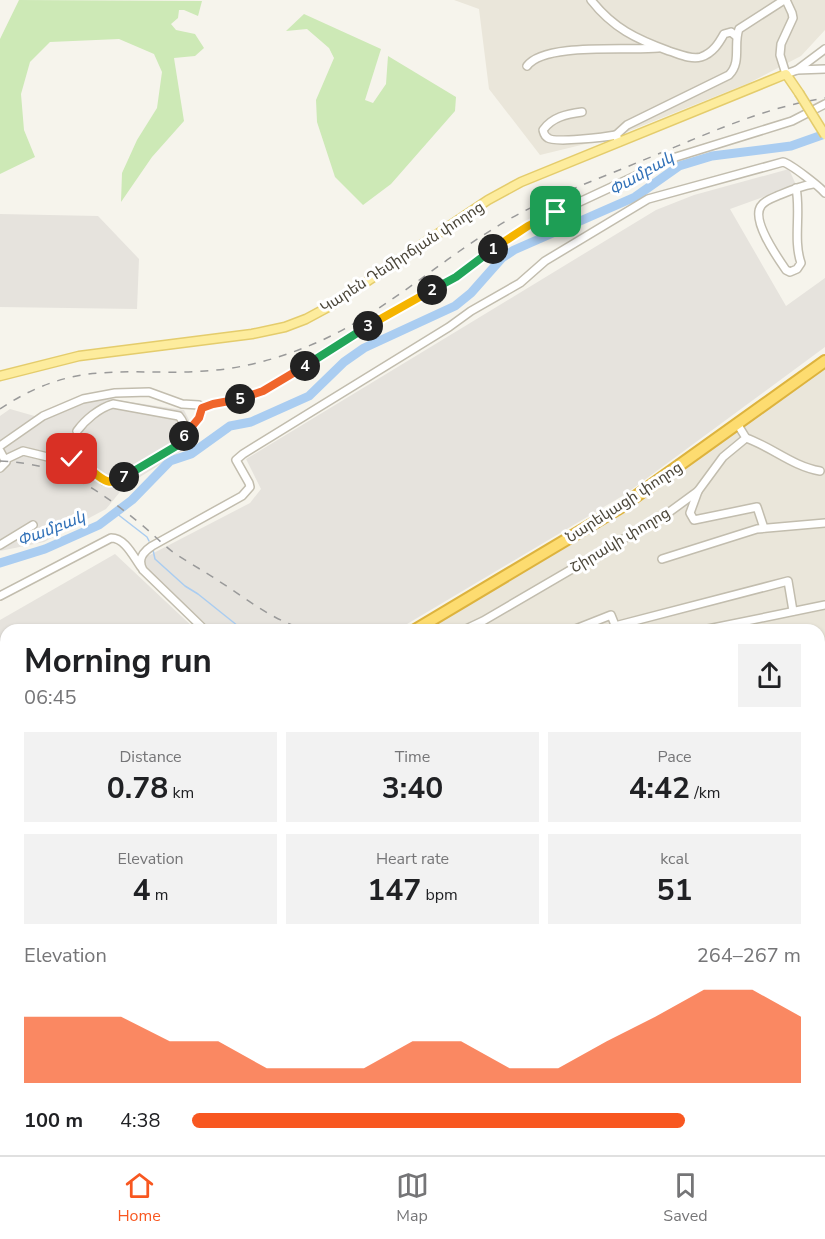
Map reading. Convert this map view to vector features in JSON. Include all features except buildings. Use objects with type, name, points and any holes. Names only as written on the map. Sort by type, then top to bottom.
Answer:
[{"type":"highway","name":"Նարեկացի փողոց","points":[[425,624],[621,507],[825,361]]},
{"type":"main road","points":[[786,74],[825,135]]},
{"type":"main road","name":"Կարեն Դեմիրճյան փողոց","points":[[0,376],[79,356],[216,340],[285,327],[306,320],[504,191],[618,138],[786,74]]},
{"type":"street","points":[[591,0],[603,16],[632,37],[687,57],[701,57],[715,48],[724,34],[731,32],[736,36]]},
{"type":"street","points":[[582,112],[553,120],[543,130],[544,135],[552,140],[618,138],[627,125],[639,118],[729,75],[734,70],[737,58],[736,36],[739,29],[785,0],[793,18],[781,44],[780,55],[786,74],[797,70],[825,48]]},
{"type":"street","points":[[527,66],[537,57],[581,49],[661,48]]},
{"type":"street","points":[[815,56],[825,55]]},
{"type":"street","points":[[797,70],[825,69]]},
{"type":"street","points":[[202,408],[244,398],[283,380],[368,326],[456,277],[484,255],[537,221],[676,157],[792,121],[825,104]]},
{"type":"street","points":[[141,568],[140,560],[144,552],[248,491],[249,483],[236,460],[243,454],[449,327],[471,311],[520,283],[546,261],[648,199],[783,162],[791,164],[825,193]]},
{"type":"street","points":[[796,188],[799,201],[798,254],[801,263],[797,269],[790,272],[780,261],[757,217],[760,206],[796,188],[825,182]]},
{"type":"street","points":[[0,446],[43,416],[64,406],[94,397],[149,392],[182,404],[199,405],[202,408]]},
{"type":"street","points":[[77,431],[93,415],[113,404],[179,416],[186,427],[184,435]]},
{"type":"street","points":[[0,468],[6,459],[23,451],[60,460],[72,459],[85,464],[104,481],[113,483],[178,445],[199,418],[202,408]]},
{"type":"street","points":[[738,425],[746,438],[806,468],[820,471]]},
{"type":"street","name":"Շիրակի փողոց","points":[[477,624],[668,513],[698,491],[723,457],[746,438]]},
{"type":"street","points":[[0,451],[6,459]]},
{"type":"street","points":[[698,491],[690,513],[694,520],[757,507],[764,528]]},
{"type":"street","points":[[662,559],[764,528],[825,524]]},
{"type":"street","points":[[0,545],[33,525]]},
{"type":"street","points":[[0,596],[111,538],[116,538],[124,543],[141,568],[199,624]]},
{"type":"street","points":[[631,624],[788,581],[793,611]]},
{"type":"street","points":[[731,624],[825,605]]},
{"type":"street","points":[[588,624],[611,615],[614,624]]},
{"type":"shaded area","points":[[454,0],[825,0],[825,30],[801,56],[749,83],[614,137],[540,155],[489,89],[479,9]]},
{"type":"shaded area","points":[[789,169],[796,185],[730,209],[786,306],[825,278],[825,347],[624,495],[407,624],[206,624],[145,570],[144,558],[250,503],[261,489],[246,459],[656,210],[694,195]]},
{"type":"shaded area","points":[[0,214],[98,216],[139,259],[137,309],[0,307]]},
{"type":"shaded area","points":[[825,365],[825,624],[429,624],[611,518]]},
{"type":"shaded area","points":[[103,398],[184,410],[199,440],[124,487],[106,509],[44,542],[0,551],[0,416],[10,409],[45,419],[82,402]]},
{"type":"shaded area","points":[[115,554],[190,624],[0,624],[0,620]]},
{"type":"green space","points":[[19,0],[202,1],[198,16],[179,10],[178,18],[171,24],[176,30],[195,34],[204,48],[195,56],[174,58],[184,121],[152,157],[121,202],[122,173],[137,140],[157,108],[162,72],[154,54],[119,39],[50,42],[30,62],[21,94],[24,130],[35,157],[0,174],[0,39]]},
{"type":"green space","points":[[304,14],[381,49],[365,100],[373,103],[386,84],[388,56],[456,97],[455,111],[391,184],[363,205],[335,177],[317,122],[316,100],[334,58],[329,48],[307,29],[286,31]]},
{"type":"waterway","name":"Փամբակ","points":[[0,563],[45,549],[99,525],[132,500],[170,461],[191,454],[230,426],[251,422],[309,396],[344,362],[364,348],[455,306],[471,293],[502,258],[514,250],[635,197],[679,166],[712,156],[791,146],[825,134]]},
{"type":"waterway","points":[[116,513],[149,541]]},
{"type":"waterway","points":[[153,550],[155,559],[185,586],[236,624]]},
{"type":"railway","points":[[0,409],[48,384],[87,374],[218,370],[269,360],[294,352],[355,323],[402,293],[470,244],[528,209],[731,124],[777,109],[825,98]]},
{"type":"railway","points":[[0,461],[42,467],[77,480],[93,489],[125,511],[177,555],[259,608],[289,624]]},
{"type":"route","points":[[72,459],[85,464],[104,481],[119,482],[178,445],[199,418],[202,408],[244,398],[263,391],[292,375],[368,326],[456,277],[528,226],[556,212]]}]
